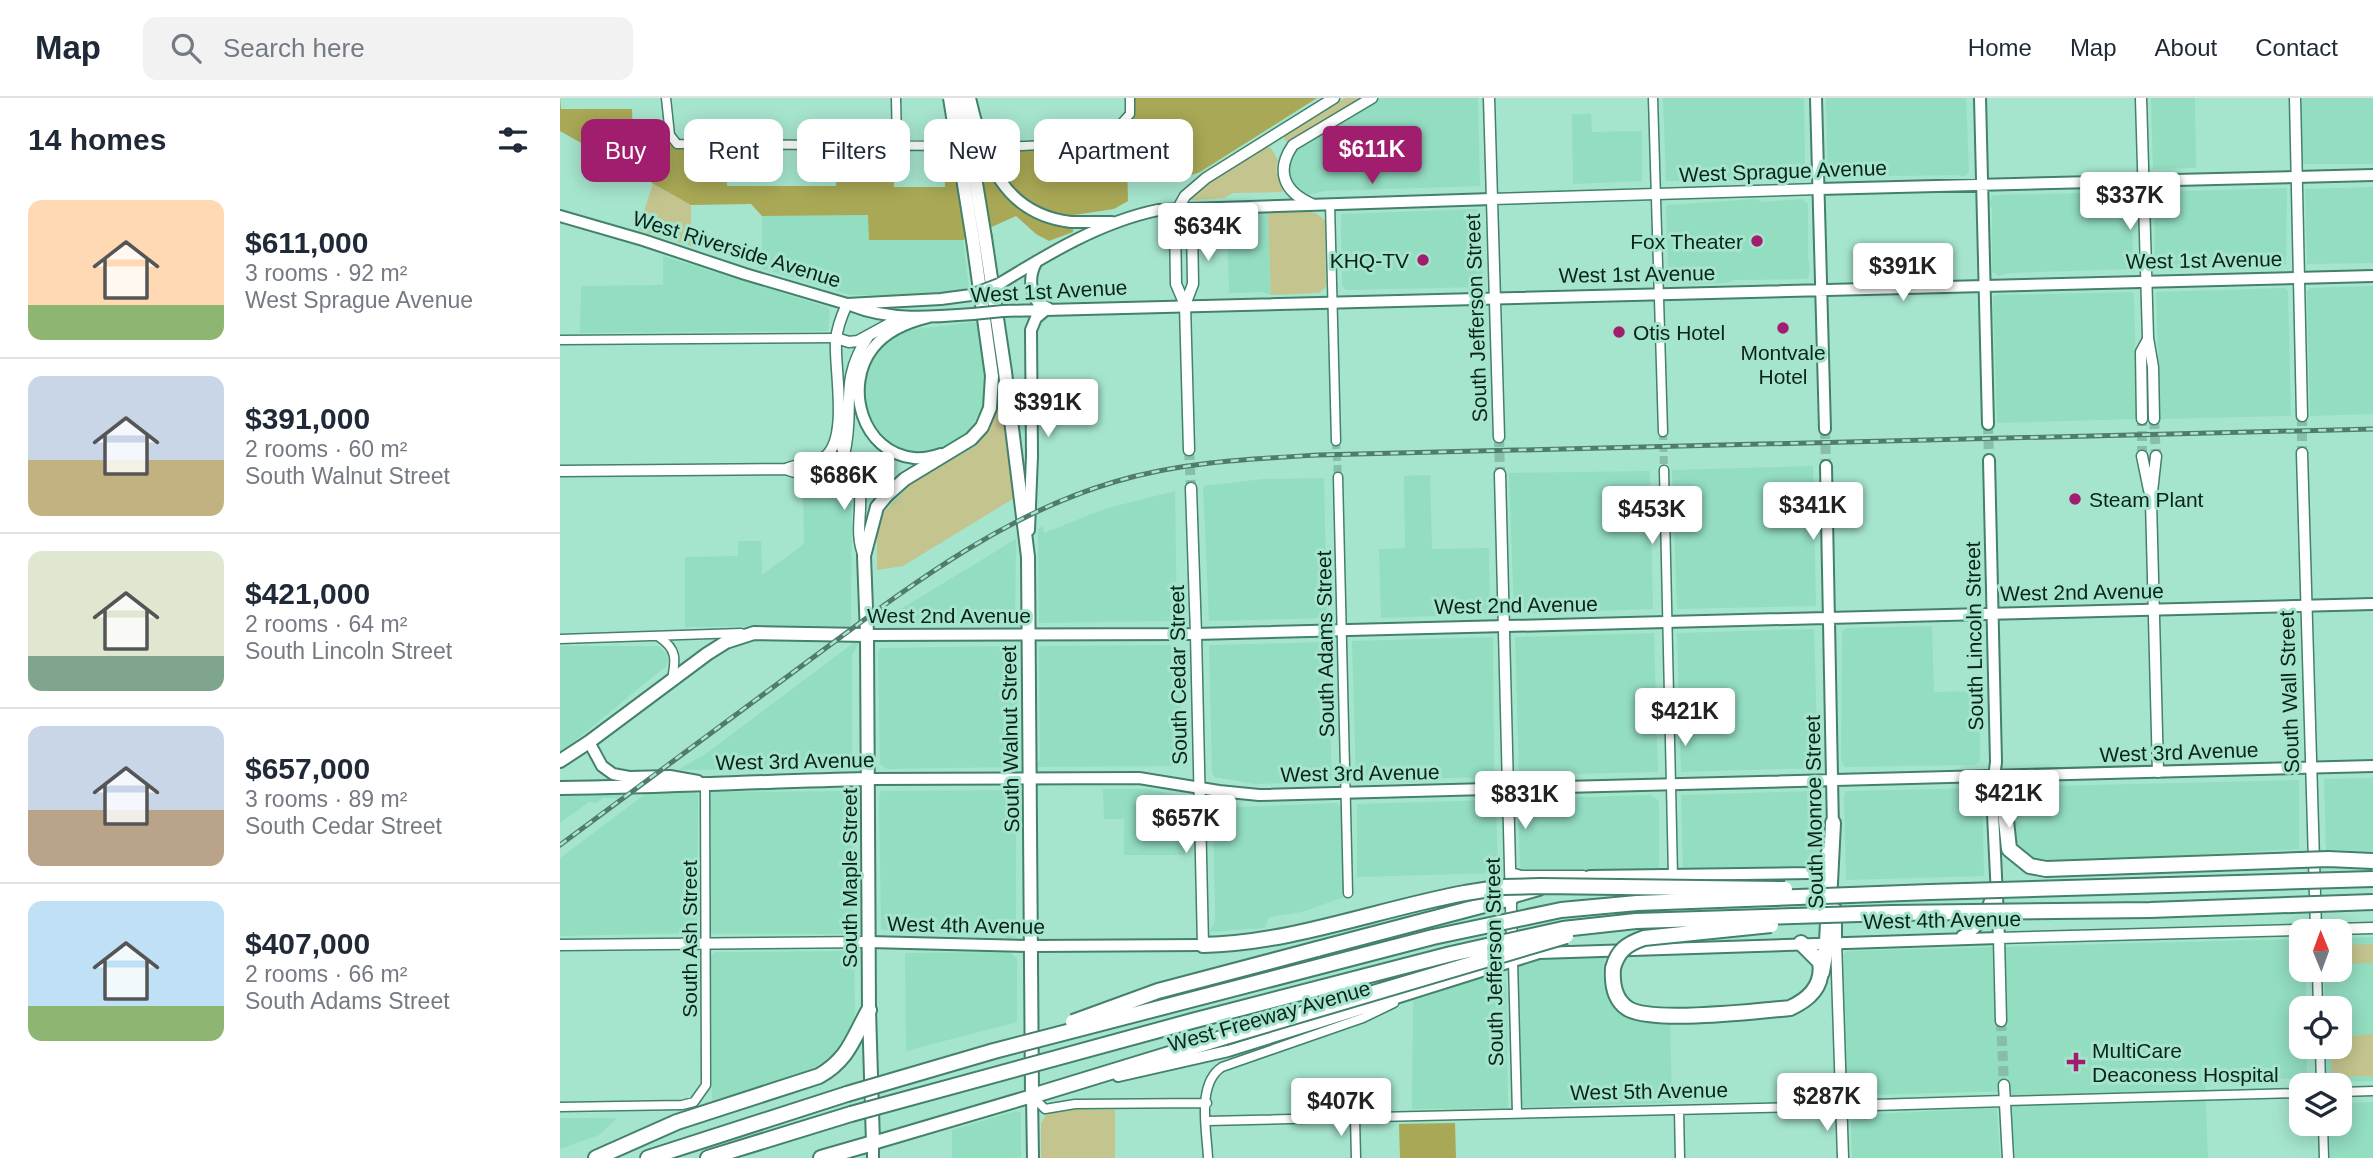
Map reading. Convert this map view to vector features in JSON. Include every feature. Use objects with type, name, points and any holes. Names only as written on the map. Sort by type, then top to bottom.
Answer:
[{"type":"highway","points":[[1996,776],[2003,792],[2009,849],[2030,866],[2046,869],[2328,859],[2373,861]]},
{"type":"highway","points":[[1833,823],[1832,942],[1821,978],[1813,993],[1790,1008],[1654,1015],[1636,1013],[1625,1007],[1615,990],[1613,968],[1617,954],[1630,943],[1644,938],[1891,913]]},
{"type":"highway","points":[[648,1158],[847,1094],[993,1051],[1433,937],[1561,910],[1637,904],[1930,892],[2373,879]]},
{"type":"highway","points":[[1203,945],[1287,936],[1414,902],[1503,887],[1930,892]]},
{"type":"highway","points":[[993,1051],[1158,991],[1511,898]]},
{"type":"highway","points":[[708,1158],[851,1114],[1104,1044],[1527,935],[1563,929],[1636,921],[1891,913],[2150,910],[2373,902]]},
{"type":"highway","points":[[1032,1096],[1493,957],[1587,930],[1636,921]]},
{"type":"highway","points":[[1801,943],[1820,962],[1821,978]]},
{"type":"highway","points":[[596,1158],[677,1122],[819,1076],[834,1066],[848,1051],[869,1010]]},
{"type":"highway","points":[[821,1158],[873,1150]]},
{"type":"main road","points":[[950,98],[979,239]]},
{"type":"main road","points":[[962,98],[979,239]]},
{"type":"main road","points":[[970,98],[988,159],[1008,191],[1030,209],[1059,220],[1118,222]]},
{"type":"main road","points":[[1816,98],[1825,429]]},
{"type":"main road","points":[[1980,98],[1988,424]]},
{"type":"main road","name":"West Sprague Avenue","points":[[1819,189],[2373,176]]},
{"type":"main road","name":"West Sprague Avenue","points":[[1194,209],[1492,199]]},
{"type":"main road","name":"West Riverside Avenue","points":[[560,216],[847,304],[971,295],[999,285],[1054,250],[1118,222],[1158,210],[1194,209]]},
{"type":"main road","name":"South Maple Street","points":[[873,1150],[864,556],[877,507],[887,495],[905,478],[954,451],[977,433],[985,420],[992,399],[992,376],[979,239]]},
{"type":"main road","name":"South Walnut Street","points":[[979,239],[1005,372],[1028,557],[1033,1158]]},
{"type":"main road","points":[[1028,557],[1032,456],[1031,330],[1036,318],[1048,308],[1038,303],[1032,290],[1032,271],[1038,260]]},
{"type":"main road","name":"West 1st Avenue","points":[[847,304],[868,311],[929,317],[1048,308],[2373,276]]},
{"type":"main road","points":[[929,317],[897,328],[873,348],[861,368],[860,408],[868,429],[878,440],[904,457],[923,458],[954,451]]},
{"type":"main road","name":"South Maple Street","points":[[838,430],[844,455]]},
{"type":"main road","name":"South Lincoln Street","points":[[1989,460],[1996,776],[1992,793],[1999,938]]},
{"type":"main road","name":"South Monroe Street","points":[[1826,466],[1833,823]]},
{"type":"main road","name":"West 2nd Avenue","points":[[754,633],[1196,634],[1503,624],[2373,604]]},
{"type":"main road","points":[[560,761],[726,642],[754,633]]},
{"type":"main road","points":[[589,742],[602,765],[613,774],[629,777],[670,776],[705,782]]},
{"type":"main road","name":"West 3rd Avenue","points":[[560,788],[868,779],[1139,778],[1259,795],[2373,766]]},
{"type":"main road","points":[[1511,898],[1590,876],[1813,873],[1823,864],[1833,823]]},
{"type":"main road","points":[[1957,939],[1971,933],[1980,924],[1996,882]]},
{"type":"main road","name":"West 4th Avenue","points":[[1513,961],[1547,952],[1999,938]]},
{"type":"main road","name":"West 4th Avenue","points":[[869,942],[1031,946],[1203,945]]},
{"type":"main road","name":"West Freeway Avenue","points":[[1032,1096],[1228,1051],[1513,961]]},
{"type":"main road","points":[[873,1150],[1032,1096]]},
{"type":"street","points":[[666,98],[672,140],[684,145],[797,146]]},
{"type":"street","points":[[896,98],[896,119]]},
{"type":"street","points":[[910,146],[1017,147],[1088,138],[1118,127],[1130,114],[1130,98]]},
{"type":"street","points":[[1189,450],[1185,305],[1176,284],[1175,231],[1178,209],[1185,196],[1198,185],[1334,98]]},
{"type":"street","points":[[1313,205],[1294,194],[1285,178],[1284,160],[1293,145],[1372,98]]},
{"type":"street","name":"South Jefferson Street","points":[[1489,98],[1499,437]]},
{"type":"street","points":[[1653,98],[1662,432]]},
{"type":"street","points":[[2141,98],[2148,338],[2153,367],[2154,419]]},
{"type":"street","points":[[2295,98],[2302,416]]},
{"type":"street","points":[[1284,130],[1293,145]]},
{"type":"street","name":"West Sprague Avenue","points":[[1492,199],[1819,189]]},
{"type":"street","points":[[1330,204],[1336,441]]},
{"type":"street","points":[[1185,305],[1193,284],[1194,209]]},
{"type":"street","name":"South Maple Street","points":[[838,430],[836,338],[847,304]]},
{"type":"street","points":[[560,340],[836,338],[849,342],[869,335],[903,316]]},
{"type":"street","points":[[786,469],[797,474],[823,472],[844,455],[850,372],[869,335]]},
{"type":"street","points":[[2142,419],[2141,352],[2148,338]]},
{"type":"street","points":[[560,471],[786,469],[797,464],[812,463],[824,457],[831,450],[838,430]]},
{"type":"street","name":"South Wall Street","points":[[2302,453],[2316,919]]},
{"type":"street","name":"South Maple Street","points":[[844,455],[855,472],[859,485],[858,536],[864,556]]},
{"type":"street","points":[[2142,456],[2151,501]]},
{"type":"street","points":[[2156,456],[2151,501],[2158,772]]},
{"type":"street","points":[[1664,470],[1673,876]]},
{"type":"street","name":"South Jefferson Street","points":[[1500,474],[1517,1113]]},
{"type":"street","name":"South Adams Street","points":[[1338,477],[1348,893]]},
{"type":"street","name":"South Cedar Street","points":[[1191,488],[1203,945]]},
{"type":"street","name":"West 2nd Avenue","points":[[560,639],[754,633]]},
{"type":"street","points":[[659,637],[673,650],[676,659],[671,680]]},
{"type":"street","name":"South Ash Street","points":[[560,1107],[682,1105],[694,1102],[706,1085],[705,782]]},
{"type":"street","points":[[1511,873],[1521,876],[1590,876]]},
{"type":"street","name":"West 4th Avenue","points":[[2352,929],[2373,928]]},
{"type":"street","name":"West 4th Avenue","points":[[1999,938],[2289,931]]},
{"type":"street","name":"South Lincoln Street","points":[[1999,938],[2001,1021]]},
{"type":"street","name":"West 4th Avenue","points":[[560,945],[869,942]]},
{"type":"street","points":[[1832,942],[1843,1158]]},
{"type":"street","points":[[1208,1158],[1207,1103],[1209,1081],[1215,1072],[1222,1067],[1363,1018],[1413,994]]},
{"type":"street","points":[[2004,1085],[2008,1158]]},
{"type":"street","points":[[2352,1092],[2373,1091]]},
{"type":"street","name":"West 5th Avenue","points":[[1207,1121],[2289,1093]]},
{"type":"street","points":[[1032,1096],[1045,1109],[1075,1104],[1207,1103]]},
{"type":"street","points":[[1679,1110],[1680,1158]]},
{"type":"street","points":[[1355,1118],[1356,1158]]},
{"type":"street","points":[[2323,1136],[2324,1158]]},
{"type":"shaded area","points":[[560,98],[561,109],[632,109],[632,119],[581,119],[581,143],[560,131]]},
{"type":"shaded area","points":[[1133,98],[1317,98],[1193,174],[1193,119],[1129,119],[1132,115]]},
{"type":"shaded area","points":[[1345,98],[1361,98],[1289,142],[1284,140],[1284,135]]},
{"type":"shaded area","points":[[1380,98],[1478,98],[1480,186],[1325,191],[1308,195],[1294,186],[1287,169],[1293,152]]},
{"type":"shaded area","points":[[1663,98],[1804,98],[1806,178],[1798,181],[1666,181]]},
{"type":"shaded area","points":[[1826,98],[1966,98],[1969,172],[1964,176],[1843,177],[1831,180],[1828,176]]},
{"type":"shaded area","points":[[2151,98],[2195,98],[2196,168],[2153,169]]},
{"type":"shaded area","points":[[2302,98],[2373,98],[2373,164],[2303,164],[2300,116]]},
{"type":"shaded area","points":[[1572,114],[1591,114],[1592,132],[1642,131],[1642,181],[1573,184]]},
{"type":"shaded area","points":[[670,145],[675,149],[684,149],[684,182],[727,182],[727,186],[836,186],[836,182],[894,182],[894,187],[945,187],[945,182],[1020,182],[1020,150],[1034,148],[1034,182],[1128,182],[1128,201],[1114,209],[1074,215],[1073,232],[1049,241],[1036,234],[1016,216],[963,240],[869,240],[868,215],[762,216],[751,204],[691,205],[650,182],[670,182]]},
{"type":"shaded area","points":[[1265,146],[1271,148],[1278,160],[1276,171],[1282,192],[1233,193],[1224,198],[1190,198],[1199,188]]},
{"type":"shaded area","points":[[653,183],[691,205],[691,246],[638,230]]},
{"type":"shaded area","points":[[2373,187],[2373,263],[2307,264],[2305,189]]},
{"type":"shaded area","points":[[2287,188],[2286,265],[2155,269],[2154,192]]},
{"type":"shaded area","points":[[2131,192],[2133,269],[2009,273],[1999,276],[1992,272],[1992,209],[1989,203],[1993,195]]},
{"type":"shaded area","points":[[1756,199],[1762,202],[1802,199],[1808,204],[1810,272],[1807,279],[1735,280],[1727,283],[1692,284],[1668,281],[1666,205]]},
{"type":"shaded area","name":"KHQ-TV","points":[[1477,209],[1481,212],[1481,287],[1346,290],[1342,286],[1341,214]]},
{"type":"shaded area","points":[[1305,210],[1325,220],[1326,287],[1319,293],[1271,295],[1268,213]]},
{"type":"shaded area","points":[[1268,213],[1271,295],[1263,292],[1229,293],[1227,215]]},
{"type":"shaded area","points":[[869,215],[870,240],[963,240],[969,289],[926,295],[851,295],[757,267],[762,252],[762,216]]},
{"type":"shaded area","points":[[663,256],[827,307],[830,311],[828,331],[580,333],[581,286],[663,285]]},
{"type":"shaded area","points":[[2373,286],[2373,414],[2310,416],[2307,291],[2310,288]]},
{"type":"shaded area","points":[[2285,288],[2288,292],[2291,416],[2160,419],[2156,292]]},
{"type":"shaded area","points":[[2132,292],[2137,419],[1997,423],[1993,297],[1999,294]]},
{"type":"shaded area","points":[[975,322],[979,326],[985,387],[982,408],[969,430],[948,445],[917,454],[904,452],[881,438],[865,416],[861,379],[878,346],[900,331]]},
{"type":"shaded area","points":[[999,396],[1003,396],[1016,497],[903,566],[877,570],[877,535],[883,513],[911,484],[977,445],[993,421]]},
{"type":"shaded area","points":[[843,466],[851,472],[856,485],[852,497],[851,626],[685,627],[685,557],[738,556],[738,541],[761,541],[762,575],[804,544],[803,480],[827,475]]},
{"type":"shaded area","points":[[1813,466],[1816,606],[1677,609],[1672,470]]},
{"type":"shaded area","points":[[1650,471],[1653,609],[1514,614],[1509,473]]},
{"type":"shaded area","points":[[1430,475],[1432,549],[1489,548],[1490,614],[1381,618],[1379,549],[1405,548],[1404,476]]},
{"type":"shaded area","points":[[1324,478],[1327,618],[1209,621],[1203,486],[1263,479]]},
{"type":"shaded area","points":[[1175,491],[1177,621],[1039,623],[1038,529],[1043,526],[1044,533],[1104,509]]},
{"type":"shaded area","points":[[1016,539],[1015,624],[876,624]]},
{"type":"shaded area","points":[[1932,626],[1934,692],[1980,691],[1980,762],[1974,765],[1845,767],[1841,760],[1842,631],[1847,628]]},
{"type":"shaded area","points":[[1814,629],[1818,768],[1681,772],[1677,633]]},
{"type":"shaded area","points":[[1654,633],[1658,772],[1519,775],[1515,637]]},
{"type":"shaded area","points":[[1493,637],[1494,775],[1356,780],[1352,641]]},
{"type":"shaded area","points":[[856,641],[859,643],[852,655],[852,768],[678,770],[708,752]]},
{"type":"shaded area","points":[[1328,642],[1332,780],[1255,784],[1214,777],[1209,645]]},
{"type":"shaded area","points":[[1175,645],[1179,649],[1182,760],[1179,766],[1035,767],[1040,760],[1039,646]]},
{"type":"shaded area","points":[[560,646],[659,646],[667,654],[668,661],[665,667],[560,753]]},
{"type":"shaded area","points":[[1010,646],[1017,651],[1018,762],[1015,767],[887,769],[880,765],[880,648]]},
{"type":"shaded area","points":[[2373,778],[2373,851],[2326,850],[2324,779]]},
{"type":"shaded area","points":[[2299,780],[2299,849],[2040,861],[2023,852],[2015,843],[2010,821],[2010,787]]},
{"type":"shaded area","points":[[1982,788],[1984,876],[1846,880],[1844,795],[1847,791]]},
{"type":"shaded area","points":[[1103,789],[1150,789],[1181,796],[1185,855],[1124,855],[1124,819],[1104,819]]},
{"type":"shaded area","points":[[1010,790],[1016,795],[1016,937],[1008,939],[1001,932],[902,933],[881,929],[881,791]]},
{"type":"shaded area","points":[[847,791],[853,795],[853,930],[848,934],[713,934],[710,929],[710,794]]},
{"type":"shaded area","points":[[1814,791],[1820,796],[1821,854],[1814,866],[1742,871],[1683,869],[1681,795]]},
{"type":"shaded area","points":[[625,792],[617,798],[603,798],[597,803],[589,802],[560,823],[560,793]]},
{"type":"shaded area","points":[[648,792],[693,792],[698,795],[697,933],[560,936],[560,858]]},
{"type":"shaded area","points":[[1650,795],[1659,802],[1659,869],[1520,871],[1518,804],[1522,799]]},
{"type":"shaded area","points":[[1493,800],[1496,803],[1498,873],[1357,877],[1357,804]]},
{"type":"shaded area","points":[[1337,803],[1341,808],[1344,897],[1302,912],[1269,917],[1265,928],[1209,932],[1215,921],[1215,808]]},
{"type":"shaded area","points":[[2373,937],[2373,1081],[2352,1082],[2352,1073],[2327,1073],[2326,1059],[2352,1059],[2352,996],[2325,996],[2324,982],[2352,982],[2352,938]]},
{"type":"shaded area","name":"MultiCare Deaconess Hospital","points":[[2289,939],[2289,982],[2306,982],[2306,996],[2289,996],[2289,1059],[2307,1059],[2307,1073],[2289,1073],[2289,1079],[2205,1081],[2208,1158],[2013,1158],[2010,1091],[1870,1095],[1848,1099],[1845,1094],[1843,955],[1847,951]]},
{"type":"shaded area","points":[[2373,944],[2373,963],[2352,964],[2352,945]]},
{"type":"shaded area","points":[[848,951],[854,956],[855,1010],[852,1028],[840,1050],[812,1069],[712,1103],[711,955],[716,952]]},
{"type":"shaded area","points":[[1010,952],[1017,959],[1017,1022],[906,1051],[905,953]]},
{"type":"shaded area","points":[[1605,957],[1602,973],[1605,989],[1613,1003],[1636,1019],[1670,1020],[1672,1103],[1520,1107],[1517,970],[1520,964],[1540,958]]},
{"type":"shaded area","points":[[1498,972],[1504,975],[1506,986],[1508,1108],[1412,1109],[1413,1001]]},
{"type":"shaded area","points":[[2373,1034],[2373,1076],[2331,1073],[2332,1059],[2352,1059],[2352,1036]]},
{"type":"shaded area","name":"MultiCare Deaconess Hospital","points":[[2373,1102],[2373,1158],[2330,1158],[2329,1136],[2352,1136],[2352,1103]]},
{"type":"shaded area","points":[[1997,1108],[2000,1158],[1852,1158],[1851,1125],[1854,1115]]},
{"type":"shaded area","points":[[1054,1109],[1115,1110],[1115,1158],[1041,1158],[1041,1124],[1047,1112]]},
{"type":"shaded area","points":[[1016,1111],[1021,1113],[1021,1158],[952,1158],[952,1130]]},
{"type":"shaded area","points":[[560,1118],[617,1118],[599,1135],[560,1149]]},
{"type":"shaded area","points":[[1455,1123],[1456,1158],[1400,1158],[1399,1124]]},
{"type":"tunnel","points":[[2302,416],[2302,453]]},
{"type":"tunnel","points":[[2142,419],[2142,456]]},
{"type":"tunnel","points":[[2154,419],[2156,456]]},
{"type":"tunnel","points":[[1988,424],[1989,460]]},
{"type":"tunnel","points":[[1825,429],[1826,466]]},
{"type":"tunnel","points":[[1663,432],[1664,470]]},
{"type":"tunnel","points":[[1499,437],[1500,474]]},
{"type":"tunnel","points":[[1336,441],[1338,477]]},
{"type":"tunnel","points":[[1189,450],[1191,488]]},
{"type":"tunnel","points":[[2001,1021],[2004,1085]]},
{"type":"railway","points":[[560,845],[882,607],[955,557],[993,534],[1072,496],[1139,475],[1215,462],[1318,455],[2373,429]]},
{"type":"place","name":"Fox Theater","points":[[1757,241]]},
{"type":"place","name":"KHQ-TV","points":[[1423,260]]},
{"type":"place","name":"Montvale Hotel","points":[[1783,328]]},
{"type":"place","name":"Otis Hotel","points":[[1619,332]]},
{"type":"place","name":"Steam Plant","points":[[2075,499]]},
{"type":"place","name":"MultiCare Deaconess Hospital","points":[[2076,1062]]}]
